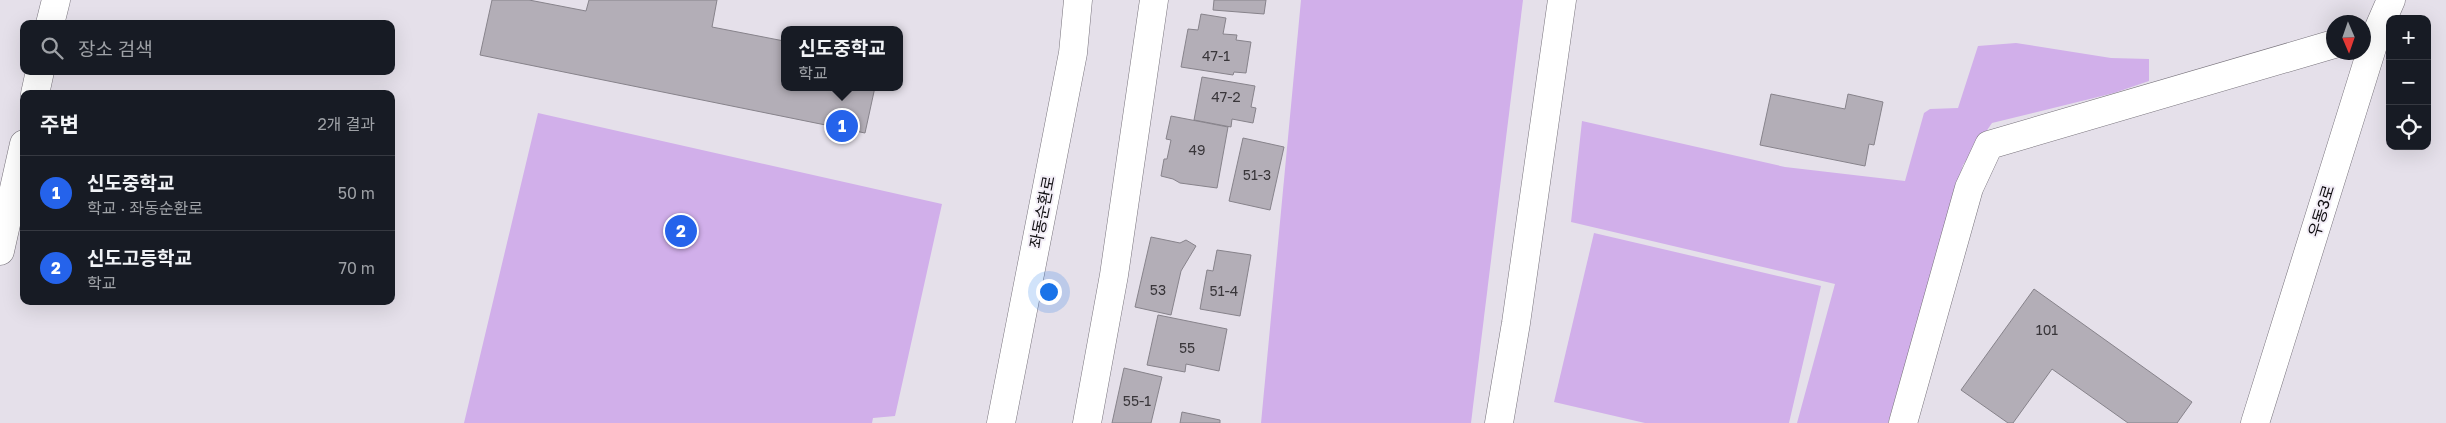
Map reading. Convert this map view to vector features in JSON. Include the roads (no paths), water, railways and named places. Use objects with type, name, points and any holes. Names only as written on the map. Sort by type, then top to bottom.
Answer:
[{"type":"street","points":[[51,20],[56,0]]},
{"type":"street","name":"좌동순환로","points":[[1001,423],[1073,54],[1078,0]]},
{"type":"street","points":[[1087,423],[1114,275],[1154,0]]},
{"type":"street","points":[[1499,423],[1516,323],[1562,0]]},
{"type":"street","name":"우동3로","points":[[2371,32],[2391,0]]},
{"type":"street","points":[[1904,423],[1969,188],[1989,145],[2326,46]]},
{"type":"street","name":"우동3로","points":[[2255,423],[2362,60]]},
{"type":"street","points":[[36,90],[39,75]]},
{"type":"street","points":[[0,251],[20,162]]},
{"type":"place","name":"신도중학교","points":[[842,126]]},
{"type":"place","name":"신도고등학교","points":[[681,231]]}]
